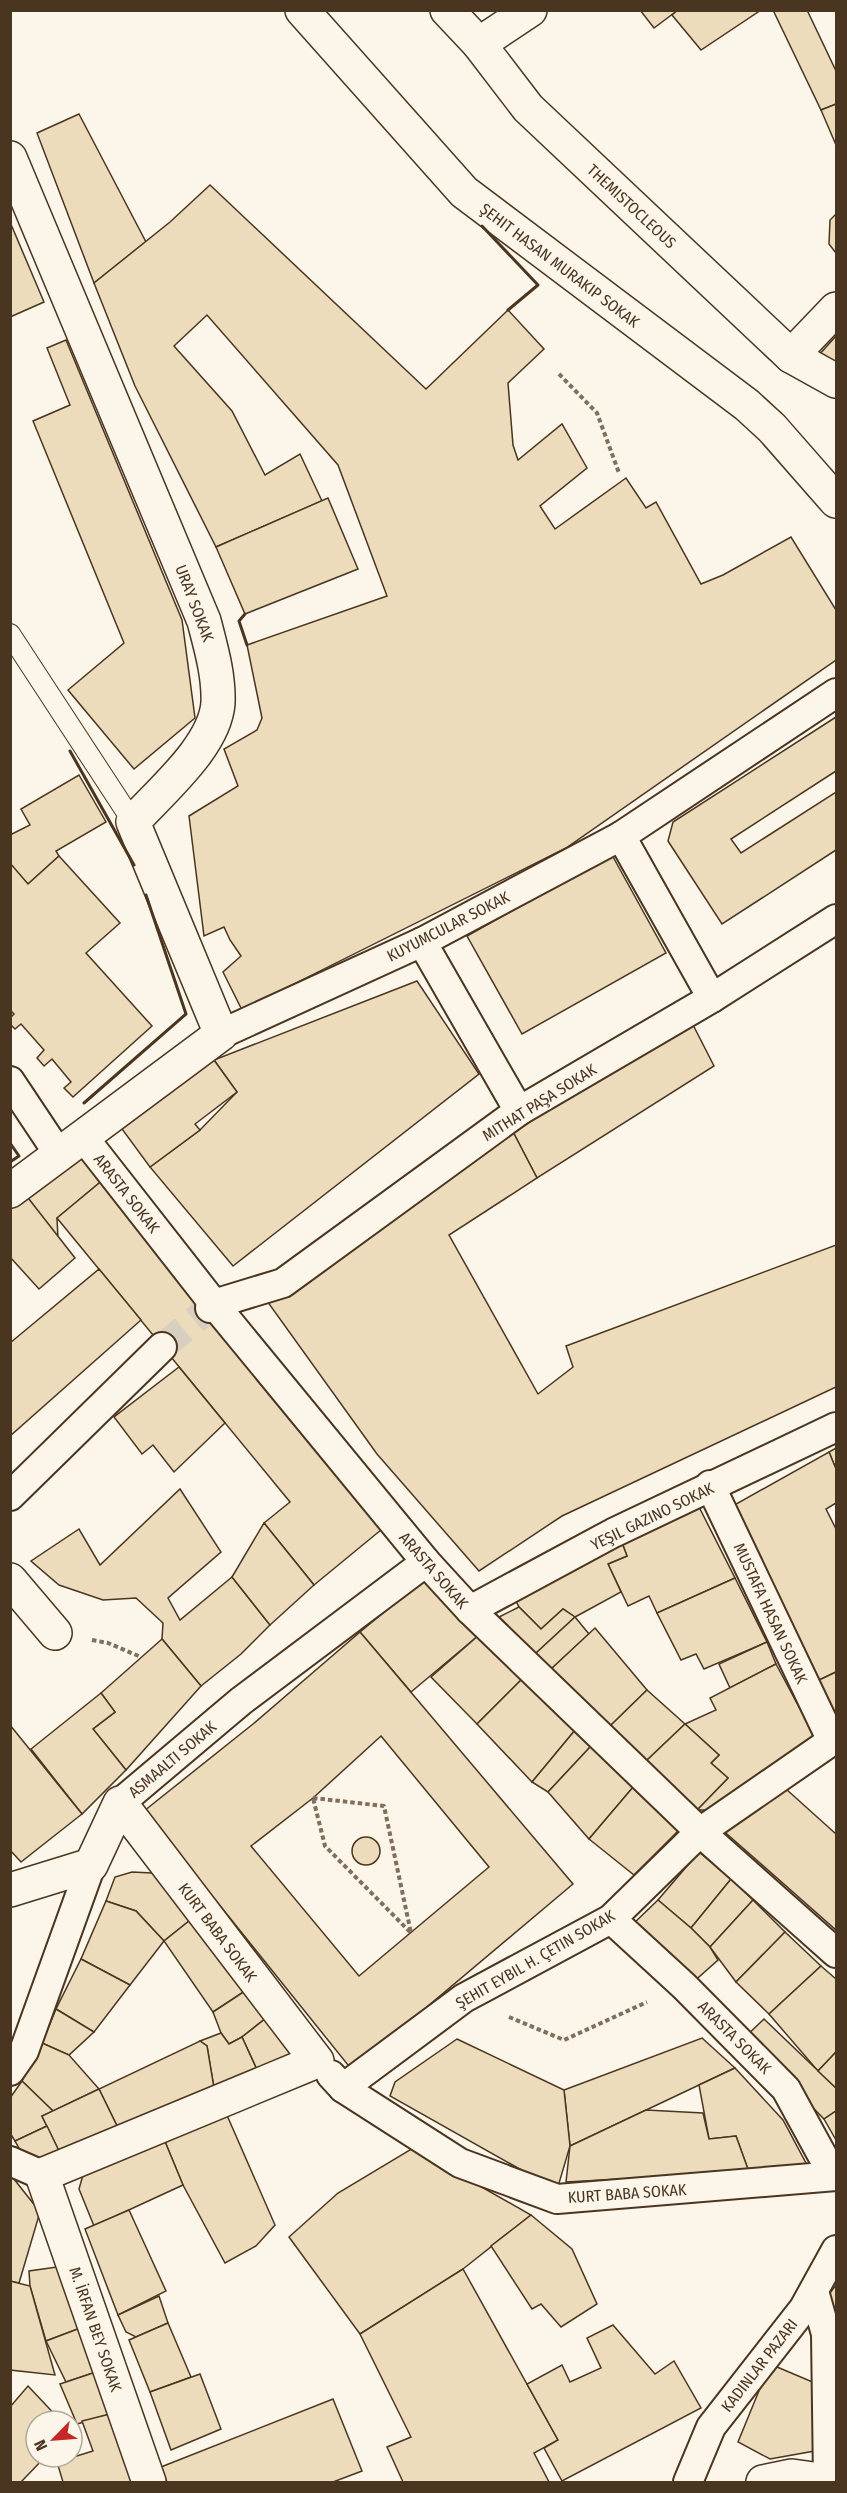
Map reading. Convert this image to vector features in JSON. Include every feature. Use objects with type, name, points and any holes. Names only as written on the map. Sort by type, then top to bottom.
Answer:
[{"type":"street","points":[[302,10],[464,192],[747,405],[772,428],[837,501]]},
{"type":"street","name":"THEMISTOCLEOUS","points":[[447,10],[479,44],[528,108],[791,356],[837,381]]},
{"type":"street","points":[[479,44],[530,10]]},
{"type":"street","name":"URAY SOKAK","points":[[10,158],[204,621],[213,652],[218,704],[214,719],[203,742],[186,764],[133,822]]},
{"type":"street","points":[[791,356],[837,309]]},
{"type":"street","name":"KUYUMCULAR SOKAK","points":[[10,1191],[221,1034],[422,942],[621,836],[837,693]]},
{"type":"street","points":[[133,822],[221,1034]]},
{"type":"street","points":[[621,836],[712,998]]},
{"type":"street","name":"MITHAT PAŞA SOKAK","points":[[212,1306],[283,1282],[519,1112],[712,998],[837,919]]},
{"type":"street","points":[[422,942],[519,1112]]},
{"type":"street","name":"ARASTA SOKAK","points":[[10,1081],[72,1147],[212,1306],[426,1562],[470,1610],[700,1832],[837,1953]]},
{"type":"street","points":[[10,1496],[162,1347]]},
{"type":"street","name":"YEŞIL GAZINO SOKAK","points":[[470,1610],[613,1533],[710,1485],[837,1427]]},
{"type":"street","name":"MUSTAFA HASAN SOKAK","points":[[710,1485],[834,1739]]},
{"type":"street","points":[[10,2071],[24,2051],[91,1865],[120,1803],[241,1701],[426,1562]]},
{"type":"street","points":[[10,1580],[55,1633]]},
{"type":"street","name":"ŞEHIT EYBIL H. ÇETIN SOKAK","points":[[343,2088],[464,1998],[611,1919],[700,1832],[834,1739]]},
{"type":"street","name":"KURT BABA SOKAK","points":[[120,1803],[316,2061],[343,2088],[460,2163],[557,2199],[835,2175]]},
{"type":"street","points":[[10,1890],[91,1865]]},
{"type":"street","name":"ARASTA SOKAK","points":[[611,1919],[684,1986],[786,2089],[835,2175]]},
{"type":"street","points":[[10,2161],[42,2175],[316,2061]]},
{"type":"street","name":"M. İRFAN BEY SOKAK","points":[[42,2175],[149,2482]]},
{"type":"street","name":"KADINLAR PAZARI","points":[[688,2482],[711,2427],[804,2308],[837,2250]]},
{"type":"street","points":[[764,2482],[792,2476],[828,2482],[826,2334],[814,2291]]},
{"type":"lane","points":[[10,634],[133,822]]},
{"type":"path","points":[[559,374],[597,413],[619,473]]},
{"type":"path","points":[[55,1633],[108,1643],[141,1657]]},
{"type":"path","points":[[313,1798],[384,1806],[411,1933],[325,1846],[313,1798]]},
{"type":"path","points":[[464,1998],[564,2040],[684,1986]]},
{"type":"building","points":[[640,10],[678,10],[654,28]]},
{"type":"building","points":[[678,10],[761,10],[701,50],[672,15]]},
{"type":"building","points":[[773,10],[807,10],[836,71],[836,104],[821,110]]},
{"type":"building","points":[[836,104],[836,145],[821,110]]},
{"type":"building","points":[[79,114],[146,242],[94,283],[37,133]]},
{"type":"building","points":[[210,185],[426,389],[508,310],[544,349],[508,383],[513,445],[518,460],[562,424],[587,468],[540,506],[555,529],[626,478],[646,508],[656,502],[701,584],[723,575],[791,537],[836,610],[836,660],[566,848],[242,1010],[223,972],[241,956],[224,927],[204,936],[189,816],[238,786],[224,749],[257,730],[262,718],[247,645],[387,596],[338,465],[207,315],[174,346],[232,411],[265,475],[300,454],[322,501],[216,547],[135,386],[94,283],[170,222]]},
{"type":"building","points":[[836,214],[836,253],[829,244],[830,220]]},
{"type":"building","points":[[10,222],[44,302],[10,317]]},
{"type":"building","points":[[836,336],[836,369],[818,356]]},
{"type":"building","points":[[66,340],[182,620],[195,718],[134,769],[68,690],[124,643],[33,421],[70,405],[47,348]]},
{"type":"building","points":[[328,498],[358,569],[245,614],[216,547]]},
{"type":"building","points":[[836,717],[836,771],[731,839],[741,853],[836,792],[836,850],[722,924],[668,841],[673,822]]},
{"type":"building","points":[[79,775],[106,822],[56,851],[59,856],[28,884],[10,865],[10,835],[30,825],[21,809]]},
{"type":"building","points":[[612,855],[666,953],[522,1034],[467,936]]},
{"type":"building","points":[[59,856],[120,923],[86,953],[152,1026],[73,1097],[64,1088],[71,1082],[52,1059],[44,1066],[37,1058],[44,1050],[21,1024],[15,1029],[10,1024],[10,1018],[14,1014],[10,1010],[10,863],[28,884]]},
{"type":"building","points":[[417,981],[479,1074],[233,1266],[150,1167],[200,1130],[237,1092],[214,1060]]},
{"type":"building","points":[[689,1017],[714,1066],[537,1178],[511,1128]]},
{"type":"building","points":[[214,1060],[237,1092],[195,1124],[200,1130],[150,1167],[122,1129]]},
{"type":"building","points":[[511,1128],[537,1178],[449,1235],[538,1394],[573,1367],[566,1346],[836,1245],[836,1387],[562,1516],[479,1571],[377,1454],[267,1301]]},
{"type":"building","points":[[84,1154],[104,1179],[57,1218],[58,1239],[25,1194]]},
{"type":"building","points":[[104,1179],[387,1525],[314,1585],[264,1523],[290,1502],[57,1218]]},
{"type":"building","points":[[25,1194],[75,1258],[39,1289],[10,1257],[10,1205]]},
{"type":"building","points":[[99,1269],[141,1320],[10,1436],[10,1343]]},
{"type":"building","points":[[179,1367],[225,1423],[174,1472],[153,1445],[142,1454],[114,1417]]},
{"type":"building","points":[[836,1448],[836,1469],[829,1452]]},
{"type":"building","points":[[829,1452],[836,1469],[836,1503],[826,1509],[836,1529],[836,1672],[817,1681],[729,1508]]},
{"type":"building","points":[[180,1489],[221,1552],[168,1598],[180,1620],[232,1577],[270,1625],[241,1654],[201,1686],[162,1639],[163,1623],[136,1598],[103,1600],[59,1585],[31,1561],[79,1529],[100,1565]]},
{"type":"building","points":[[696,1501],[735,1578],[657,1613],[649,1596],[628,1606],[608,1564],[627,1556],[621,1540]]},
{"type":"building","points":[[264,1523],[314,1585],[270,1625],[232,1577]]},
{"type":"building","points":[[621,1540],[627,1556],[608,1564],[621,1592],[575,1617],[563,1609],[541,1629],[519,1607],[514,1597]]},
{"type":"building","points":[[428,1576],[479,1635],[411,1692],[360,1632]]},
{"type":"building","points":[[735,1578],[767,1642],[704,1669],[696,1654],[681,1660],[657,1613]]},
{"type":"building","points":[[519,1607],[541,1629],[563,1609],[575,1617],[535,1654],[499,1617]]},
{"type":"building","points":[[575,1617],[589,1634],[550,1670],[535,1654]]},
{"type":"building","points":[[595,1628],[647,1690],[609,1727],[550,1670]]},
{"type":"building","points":[[360,1632],[573,1884],[352,2070],[144,1811],[253,1724]],"holes":[[[381,1736],[489,1867],[359,1976],[251,1846],[313,1798]]]},
{"type":"building","points":[[479,1635],[527,1674],[477,1724],[431,1677]]},
{"type":"building","points":[[162,1639],[201,1686],[126,1770],[93,1729],[115,1712],[101,1693]]},
{"type":"building","points":[[767,1642],[776,1664],[730,1688],[719,1664]]},
{"type":"building","points":[[776,1664],[815,1737],[716,1810],[697,1810],[728,1778],[711,1763],[719,1755],[685,1724],[716,1710],[710,1698]]},
{"type":"building","points":[[836,1672],[836,1716],[817,1681]]},
{"type":"building","points":[[527,1674],[576,1729],[532,1782],[477,1724]]},
{"type":"building","points":[[647,1690],[685,1724],[645,1762],[609,1727]]},
{"type":"building","points":[[101,1693],[115,1712],[93,1729],[126,1770],[82,1814],[31,1749]]},
{"type":"building","points":[[685,1724],[719,1755],[711,1763],[728,1778],[697,1810],[645,1762]]},
{"type":"building","points":[[10,1725],[82,1814],[21,1862],[10,1850]]},
{"type":"building","points":[[576,1729],[591,1746],[548,1792],[532,1782]]},
{"type":"building","points":[[591,1746],[634,1786],[589,1839],[548,1792]]},
{"type":"building","points":[[634,1786],[680,1829],[634,1875],[589,1839]]},
{"type":"building","points":[[786,1789],[836,1834],[836,1930],[719,1827]]},
{"type":"building","points":[[366,1837],[376,1841],[380,1851],[376,1861],[366,1865],[356,1861],[352,1851],[356,1841]]},
{"type":"building","points":[[699,1852],[731,1879],[691,1928],[658,1900]]},
{"type":"building","points":[[132,1872],[152,1873],[194,1917],[164,1941],[136,1911],[106,1901],[115,1877]]},
{"type":"building","points":[[731,1879],[753,1900],[710,1947],[691,1928]]},
{"type":"building","points":[[658,1900],[710,1947],[718,1960],[691,1984],[632,1925]]},
{"type":"building","points":[[753,1900],[785,1932],[736,1982],[710,1947]]},
{"type":"building","points":[[106,1901],[136,1911],[164,1941],[130,1985],[81,1959]]},
{"type":"building","points":[[194,1917],[248,1989],[213,2012],[164,1941]]},
{"type":"building","points":[[785,1932],[821,1966],[769,2014],[736,1982]]},
{"type":"building","points":[[81,1959],[130,1985],[94,2032],[56,2009]]},
{"type":"building","points":[[821,1966],[836,1979],[836,2052],[818,2071],[769,2014]]},
{"type":"building","points":[[248,1989],[270,2015],[229,2044],[221,2033],[213,2012]]},
{"type":"building","points":[[56,2009],[94,2032],[69,2055],[42,2043]]},
{"type":"building","points":[[270,2015],[294,2059],[258,2072],[242,2037]]},
{"type":"building","points":[[764,2019],[836,2088],[836,2111],[824,2119],[744,2038]]},
{"type":"building","points":[[221,2033],[229,2044],[242,2037],[258,2072],[214,2088],[207,2046],[200,2041]]},
{"type":"building","points":[[702,2038],[735,2068],[570,2146],[564,2090]]},
{"type":"building","points":[[457,2039],[564,2090],[570,2146],[557,2190],[390,2096],[395,2082]]},
{"type":"building","points":[[200,2041],[207,2046],[214,2088],[120,2132],[99,2089]]},
{"type":"building","points":[[42,2043],[69,2055],[99,2089],[53,2111],[22,2081]]},
{"type":"building","points":[[836,2052],[836,2088],[818,2071]]},
{"type":"building","points":[[735,2068],[783,2120],[807,2165],[749,2172],[736,2136],[709,2139],[699,2085]]},
{"type":"building","points":[[22,2081],[53,2111],[42,2116],[47,2126],[15,2141],[10,2133],[10,2098]]},
{"type":"building","points":[[99,2089],[120,2132],[63,2160],[42,2116]]},
{"type":"building","points":[[646,2110],[703,2113],[709,2139],[736,2136],[749,2172],[566,2182],[570,2146]]},
{"type":"building","points":[[836,2111],[836,2140],[824,2119]]},
{"type":"building","points":[[226,2113],[275,2225],[256,2246],[225,2263],[183,2185],[161,2132]]},
{"type":"building","points":[[47,2126],[60,2153],[42,2161],[24,2157],[15,2141]]},
{"type":"building","points":[[161,2132],[183,2185],[94,2226],[79,2189],[85,2168]]},
{"type":"building","points":[[413,2148],[531,2215],[463,2269],[360,2334],[289,2237],[338,2193]]},
{"type":"building","points":[[10,2174],[40,2212],[19,2283],[10,2281]]},
{"type":"building","points":[[129,2210],[166,2291],[118,2315],[85,2229]]},
{"type":"building","points":[[531,2215],[572,2249],[597,2304],[561,2327],[541,2304],[532,2309],[491,2246]]},
{"type":"building","points":[[64,2266],[83,2327],[46,2341],[30,2286],[29,2271]]},
{"type":"building","points":[[463,2269],[558,2440],[534,2453],[549,2482],[403,2482],[387,2447],[411,2437],[360,2334]]},
{"type":"building","points":[[10,2281],[30,2286],[55,2375],[10,2370]]},
{"type":"building","points":[[836,2285],[836,2317],[827,2297]]},
{"type":"building","points":[[159,2296],[168,2323],[136,2337],[126,2332],[118,2315]]},
{"type":"building","points":[[168,2323],[191,2377],[150,2392],[129,2340]]},
{"type":"building","points":[[613,2325],[655,2374],[674,2361],[701,2408],[562,2481],[544,2448],[558,2440],[527,2384],[562,2365],[570,2382],[601,2368],[587,2338]]},
{"type":"building","points":[[83,2327],[99,2371],[66,2382],[46,2341]]},
{"type":"building","points":[[770,2364],[822,2386],[820,2450],[770,2459],[738,2442]]},
{"type":"building","points":[[99,2371],[114,2413],[84,2422],[84,2409],[71,2409],[60,2384]]},
{"type":"building","points":[[200,2374],[221,2429],[171,2450],[150,2392]]},
{"type":"building","points":[[28,2386],[50,2409],[24,2409],[24,2469],[33,2469],[21,2482],[10,2482],[10,2407]]},
{"type":"building","points":[[333,2399],[362,2471],[333,2482],[167,2482],[161,2467]]},
{"type":"building","points":[[114,2413],[137,2482],[63,2482],[59,2469],[84,2469],[84,2454],[93,2451],[84,2420]]},
{"type":"tunnel","points":[[162,1347],[210,1308]]},
{"type":"wall","points":[[482,226],[538,285],[508,310]]},
{"type":"wall","points":[[245,614],[239,621],[247,645]]},
{"type":"wall","points":[[70,751],[134,865]]},
{"type":"wall","points":[[84,1103],[186,1014],[146,895]]},
{"type":"wall","points":[[10,1143],[19,1156],[10,1162]]}]
